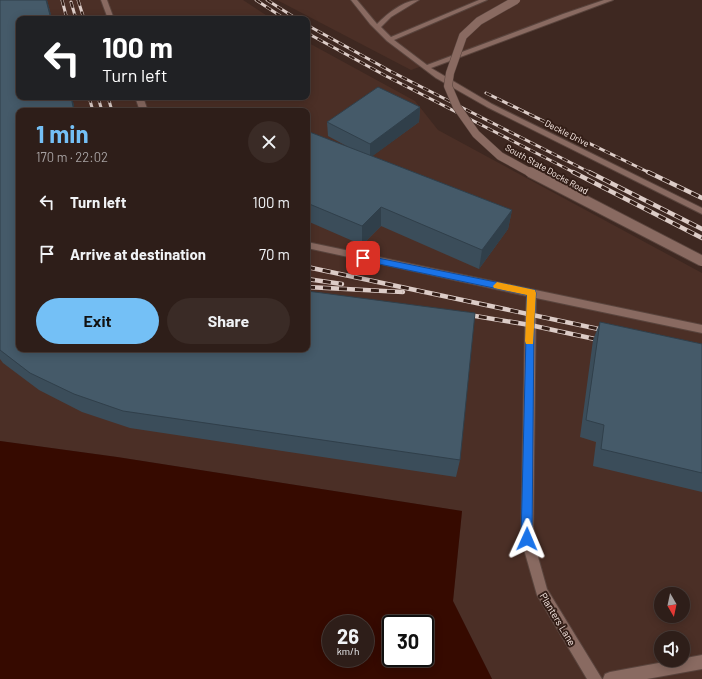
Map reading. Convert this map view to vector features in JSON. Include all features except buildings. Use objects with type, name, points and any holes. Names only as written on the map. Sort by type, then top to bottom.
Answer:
[{"type":"street","points":[[104,0],[110,16]]},
{"type":"street","name":"Deckle Drive","points":[[354,0],[389,40],[426,68],[482,101],[702,211]]},
{"type":"street","points":[[377,27],[389,16],[416,0]]},
{"type":"street","points":[[389,40],[484,0]]},
{"type":"street","name":"South State Docks Road","points":[[516,0],[479,21],[463,36],[450,73],[448,86],[457,107],[476,134],[500,156],[702,261]]},
{"type":"street","points":[[426,68],[565,15],[610,0]]},
{"type":"street","points":[[310,246],[702,329]]},
{"type":"street","name":"Planters Lane","points":[[532,293],[530,325],[527,539],[541,591],[595,679]]},
{"type":"street","points":[[610,679],[702,662]]},
{"type":"shaded area","points":[[0,0],[243,0],[267,16],[16,16],[16,100],[310,100],[310,44],[415,101],[438,130],[702,273],[702,679],[492,679],[453,601],[462,511],[117,457],[0,441]]},
{"type":"shaded area","points":[[277,0],[608,0],[411,70]]},
{"type":"shaded area","points":[[0,441],[117,457],[462,511],[453,601],[492,679],[0,679]]},
{"type":"railway","points":[[62,0],[66,16]]},
{"type":"railway","points":[[78,0],[83,16]]},
{"type":"railway","points":[[256,0],[280,16]]},
{"type":"railway","points":[[267,0],[292,16]]},
{"type":"railway","points":[[71,2],[75,16]]},
{"type":"railway","points":[[310,27],[392,72],[591,173]]},
{"type":"railway","points":[[310,35],[386,76],[575,173]]},
{"type":"railway","points":[[486,93],[650,173]]},
{"type":"railway","points":[[90,100],[92,108]]},
{"type":"railway","points":[[99,100],[101,108]]},
{"type":"railway","points":[[109,100],[111,108]]},
{"type":"railway","points":[[573,172],[702,238]]},
{"type":"railway","points":[[589,172],[702,229]]},
{"type":"railway","points":[[648,172],[702,198]]},
{"type":"railway","points":[[310,268],[608,331]]},
{"type":"railway","points":[[310,279],[342,284]]},
{"type":"railway","points":[[310,287],[403,292]]},
{"type":"railway","points":[[463,314],[530,325],[604,341]]},
{"type":"slow traffic","points":[[497,286],[532,293],[529,341]]},
{"type":"route","points":[[363,258],[532,293],[530,325],[527,539]]}]
